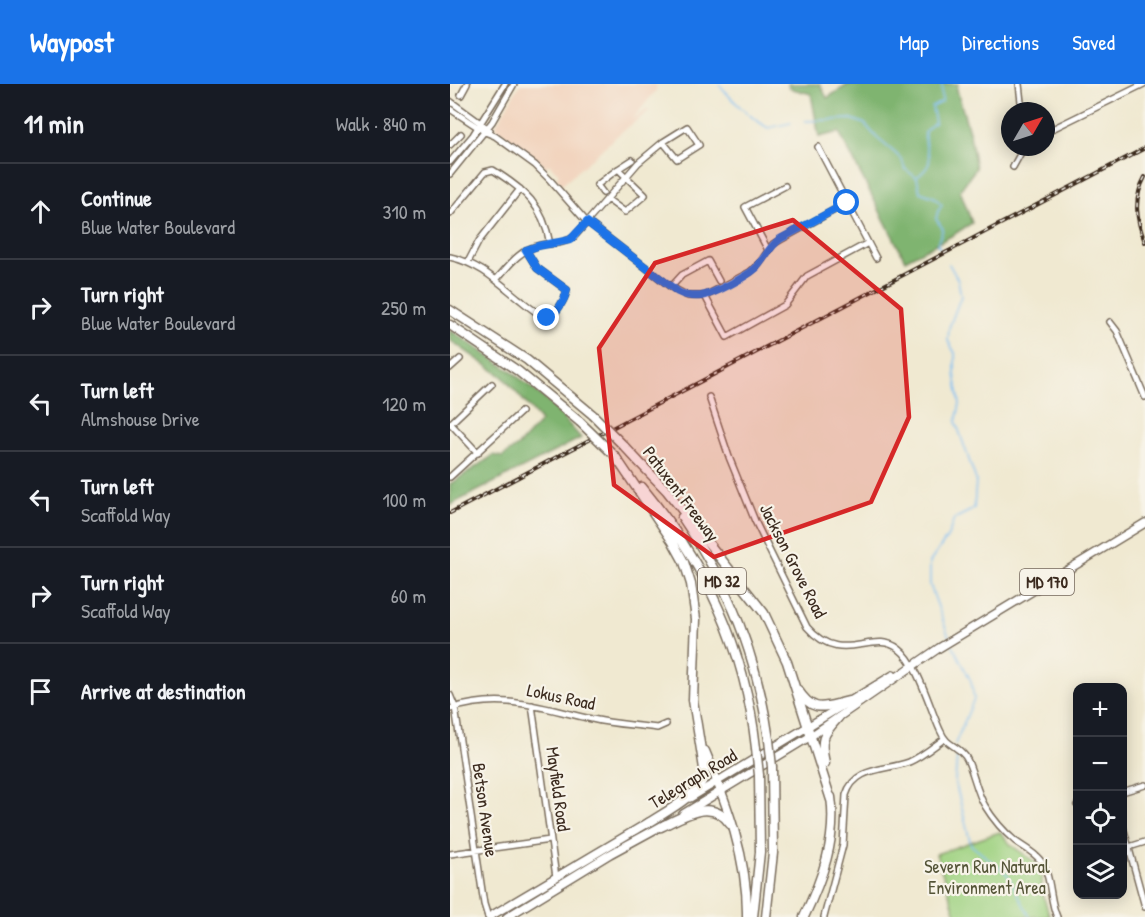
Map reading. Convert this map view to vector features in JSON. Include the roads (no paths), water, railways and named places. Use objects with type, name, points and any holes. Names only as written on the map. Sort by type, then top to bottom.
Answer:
[{"type":"highway","name":"Patuxent Freeway","points":[[450,310],[526,360],[593,415],[636,459],[664,493],[708,556],[743,630],[758,678],[769,740],[772,767],[773,844],[766,917]]},
{"type":"highway","name":"Patuxent Freeway","points":[[450,325],[518,371],[580,422],[614,455],[670,523],[710,587],[739,658],[750,701],[759,775],[760,852],[753,917]]},
{"type":"highway","points":[[614,455],[673,542],[690,578],[696,605],[693,688],[697,728],[705,769],[704,779],[693,792],[647,824]]},
{"type":"highway","points":[[636,459],[667,491],[753,596],[776,636],[831,800]]},
{"type":"highway","points":[[792,679],[804,699],[813,706],[826,707],[849,700]]},
{"type":"highway","points":[[804,917],[826,865],[831,835],[831,800],[822,744],[828,729],[838,718]]},
{"type":"highway","points":[[697,728],[718,781],[737,840],[745,873],[747,917]]},
{"type":"highway","points":[[661,827],[699,810],[711,810],[725,818],[737,840]]},
{"type":"main road","name":"Telegraph Road","points":[[488,917],[647,824],[849,700],[1145,524]]},
{"type":"main road","name":"Telegraph Road","points":[[507,917],[811,736],[911,665]]},
{"type":"street","points":[[461,95],[467,84]]},
{"type":"street","points":[[450,162],[479,125],[505,84]]},
{"type":"street","points":[[450,174],[487,130],[514,84]]},
{"type":"street","points":[[1019,84],[1021,102]]},
{"type":"street","points":[[1125,84],[1128,92]]},
{"type":"street","points":[[1055,128],[1144,84]]},
{"type":"street","points":[[450,101],[479,125]]},
{"type":"street","points":[[450,109],[487,130],[541,171],[587,222],[671,287],[688,296],[705,296],[750,272],[780,239],[847,203]]},
{"type":"street","points":[[496,280],[516,257],[526,250],[570,240],[587,222],[605,196],[638,163],[663,142],[687,126],[699,145],[677,159],[663,142]]},
{"type":"street","points":[[450,145],[461,134]]},
{"type":"street","points":[[818,147],[876,258]]},
{"type":"street","points":[[1013,167],[1019,156]]},
{"type":"street","points":[[618,169],[645,195],[625,212],[605,196],[597,185],[618,169],[632,160]]},
{"type":"street","points":[[450,214],[489,169],[496,171],[532,200],[542,215],[550,244]]},
{"type":"street","points":[[768,250],[746,207],[785,186]]},
{"type":"street","points":[[468,262],[479,241],[520,189]]},
{"type":"street","points":[[705,296],[727,337],[785,305],[807,276],[868,243]]},
{"type":"street","points":[[450,257],[468,262],[496,280],[530,308],[544,317],[551,317],[567,290],[537,268],[526,250]]},
{"type":"street","points":[[671,287],[682,275],[708,261],[718,281]]},
{"type":"street","points":[[1110,322],[1117,331],[1145,397]]},
{"type":"street","points":[[450,368],[460,359]]},
{"type":"street","points":[[478,453],[450,424],[492,384]]},
{"type":"street","name":"Jackson Grove Road","points":[[709,397],[754,521],[807,627],[823,642],[840,647],[881,643],[893,645],[905,654],[911,665]]},
{"type":"street","points":[[450,477],[521,412]]},
{"type":"street","points":[[911,665],[927,695],[944,739],[966,756],[980,797],[994,819],[1007,834],[1040,860],[1047,875],[1056,917]]},
{"type":"street","name":"Betson Avenue","points":[[450,695],[483,901],[488,917]]},
{"type":"street","name":"Lokus Road","points":[[452,708],[476,702],[502,700],[595,720],[657,728],[666,724]]},
{"type":"street","name":"Mayfield Road","points":[[532,705],[556,877]]},
{"type":"street","points":[[824,917],[841,859],[846,795],[849,786],[862,774],[907,763],[944,739]]},
{"type":"street","points":[[1125,791],[1145,785]]},
{"type":"street","points":[[450,854],[550,840]]},
{"type":"street","points":[[1127,840],[1145,907]]},
{"type":"street","points":[[1129,847],[1145,843]]},
{"type":"waterway","points":[[719,84],[741,108],[768,128],[791,123]]},
{"type":"waterway","points":[[917,177],[928,165],[929,155],[925,131],[935,122],[932,107],[942,102],[942,84]]},
{"type":"waterway","points":[[805,121],[852,119],[865,124],[902,160],[905,169],[917,178],[920,192],[934,197],[942,205],[936,219],[943,229],[937,244],[940,248]]},
{"type":"waterway","points":[[949,264],[958,280],[961,296],[949,328],[948,341],[955,353],[955,374],[960,404],[956,422],[976,480],[974,509],[954,519],[948,536],[930,562],[930,585],[949,637]]},
{"type":"waterway","points":[[952,644],[971,681],[974,699],[955,744]]},
{"type":"waterway","points":[[954,751],[957,756],[955,781],[971,845],[1007,874],[1030,917]]},
{"type":"railway","points":[[450,513],[1145,148]]},
{"type":"railway","points":[[1145,177],[1137,201],[1145,242]]},
{"type":"park label","name":"Severn Run Natural Environment Area","points":[[987,877]]}]
